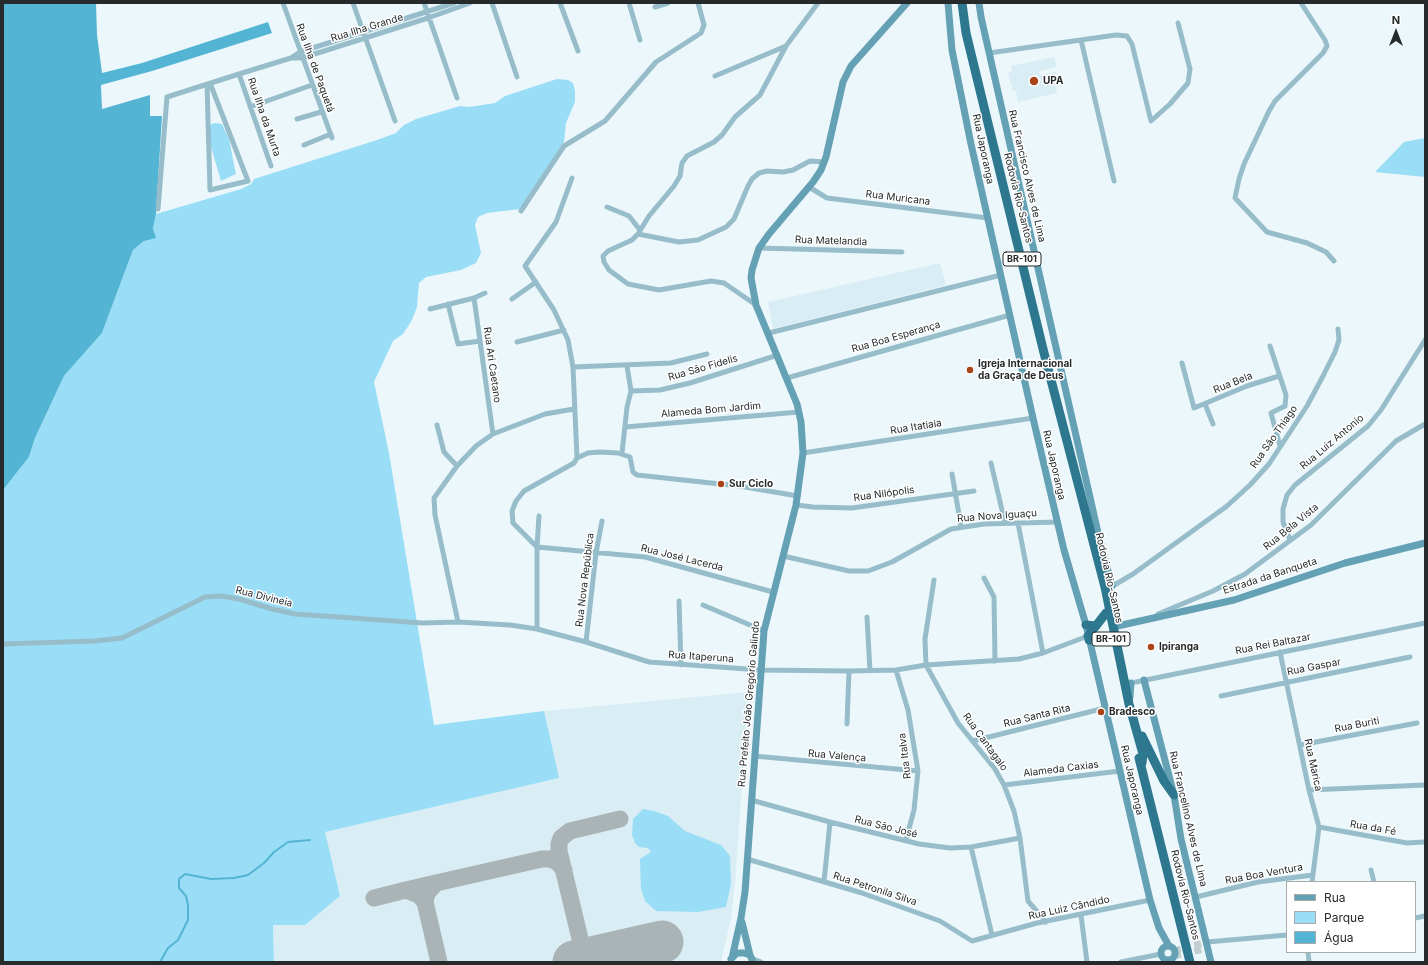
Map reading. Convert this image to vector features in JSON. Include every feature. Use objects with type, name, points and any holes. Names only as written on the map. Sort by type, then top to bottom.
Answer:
[{"type":"highway","name":"Rodovia Rio-Santos","points":[[962,3],[966,33],[1086,514],[1090,522],[1108,587],[1108,612],[1111,640],[1137,754],[1142,763]]},
{"type":"highway","name":"Rodovia Rio-Santos","points":[[1086,514],[1085,524],[1108,612],[1117,626],[1131,683],[1129,704],[1190,962]]},
{"type":"highway","points":[[1089,638],[1096,626],[1108,612]]},
{"type":"highway","points":[[1086,625],[1096,626]]},
{"type":"highway","points":[[1089,638],[1111,640]]},
{"type":"highway","points":[[1133,719],[1164,781],[1174,795]]},
{"type":"main road","name":"Rua Prefeito João Gregório Galindo","points":[[731,960],[741,918],[747,859],[764,631],[798,496],[803,453],[799,412],[778,355],[756,305],[751,278],[754,260],[769,234],[810,187],[824,162],[846,75],[863,51],[907,3]]},
{"type":"main road","name":"Rua Japoranga","points":[[948,3],[952,50],[1033,418],[1058,522],[1086,625],[1150,900],[1159,928],[1165,958]]},
{"type":"main road","name":"Rua Francisco Alves de Lima","points":[[979,3],[989,53],[1099,536],[1108,587]]},
{"type":"main road","name":"Estrada da Banqueta","points":[[1117,626],[1234,600],[1345,563],[1425,543]]},
{"type":"main road","name":"Rua Francelino Alves de Lima","points":[[1144,680],[1174,795],[1181,839],[1211,962]]},
{"type":"main road","name":"Rua Prefeito João Gregório Galindo","points":[[741,918],[752,958]]},
{"type":"main road","name":"Rua Japoranga","points":[[1159,928],[1170,946]]},
{"type":"main road","points":[[1165,946],[1170,946],[1174,952],[1165,958],[1165,946]]},
{"type":"main road","name":"Rua Prefeito João Gregório Galindo","points":[[731,960],[740,952],[752,958]]},
{"type":"street","name":"Rua Ilha de Paquetá","points":[[283,3],[321,112],[331,136],[304,145]]},
{"type":"street","points":[[353,3],[363,35],[395,121]]},
{"type":"street","points":[[424,3],[457,98]]},
{"type":"street","name":"Rua Ilha Grande","points":[[428,15],[454,3]]},
{"type":"street","name":"Rua Ilha Grande","points":[[158,209],[166,97],[470,3]]},
{"type":"street","points":[[492,3],[517,77]]},
{"type":"street","points":[[560,3],[578,51]]},
{"type":"street","points":[[629,3],[640,40]]},
{"type":"street","points":[[656,7],[668,3]]},
{"type":"street","points":[[521,211],[564,146],[605,121],[656,62],[701,33],[704,25],[698,3]]},
{"type":"street","points":[[756,305],[724,283],[711,282],[659,290],[628,284],[608,270],[603,256],[608,251],[632,240],[639,232],[649,216],[674,186],[680,176],[682,162],[687,156],[714,142],[722,135],[735,117],[760,95],[786,46],[818,3]]},
{"type":"street","points":[[1301,3],[1325,40],[1327,46],[1323,53],[1275,101],[1269,111],[1238,179],[1236,198],[1267,232],[1307,243],[1326,252],[1334,261]]},
{"type":"street","points":[[989,53],[1123,35],[1131,39],[1151,122],[1188,84],[1190,69],[1178,23]]},
{"type":"street","points":[[1081,40],[1114,181]]},
{"type":"street","points":[[715,76],[786,46]]},
{"type":"street","name":"Rua Ilha da Murta","points":[[239,74],[271,166]]},
{"type":"street","points":[[209,84],[248,181],[210,190],[209,84]]},
{"type":"street","points":[[250,107],[312,84]]},
{"type":"street","points":[[297,119],[321,112]]},
{"type":"street","points":[[607,207],[629,216],[639,232],[679,242],[698,240],[726,227],[734,219],[748,186],[752,179],[759,173],[767,171],[783,172],[793,170],[810,161],[824,162]]},
{"type":"street","points":[[572,178],[556,222],[526,262],[527,271],[554,310],[564,330],[572,352],[577,458]]},
{"type":"street","name":"Rua Muricana","points":[[810,187],[827,198],[988,218]]},
{"type":"street","name":"Rua Matelandia","points":[[760,248],[902,252]]},
{"type":"street","points":[[768,333],[1001,275]]},
{"type":"street","points":[[512,299],[536,282]]},
{"type":"street","points":[[430,309],[474,298],[485,293]]},
{"type":"street","name":"Rua Ari Caetano","points":[[474,298],[493,434]]},
{"type":"street","points":[[448,304],[458,344],[480,341]]},
{"type":"street","name":"Rua Boa Esperança","points":[[787,378],[1010,315]]},
{"type":"street","name":"Rua São Thiago","points":[[1108,587],[1132,574],[1227,506],[1250,485],[1269,464],[1307,406],[1323,376],[1335,352],[1339,340],[1338,329]]},
{"type":"street","points":[[517,342],[564,330]]},
{"type":"street","name":"Rua Luiz Antonio","points":[[1290,540],[1283,522],[1283,509],[1287,495],[1294,485],[1368,426],[1384,405],[1425,340]]},
{"type":"street","points":[[1270,346],[1286,395],[1285,406],[1271,413],[1280,446]]},
{"type":"street","points":[[573,367],[627,366],[671,363],[707,354]]},
{"type":"street","name":"Rua São Fidelis","points":[[631,391],[660,390],[690,383],[778,355]]},
{"type":"street","name":"Rua Bela","points":[[1182,363],[1194,408],[1247,386],[1279,376]]},
{"type":"street","points":[[622,453],[627,407],[631,391],[627,366]]},
{"type":"street","points":[[1205,404],[1213,424]]},
{"type":"street","points":[[458,622],[434,508],[434,498],[457,466],[476,446],[493,434],[545,414],[574,409]]},
{"type":"street","name":"Alameda Bom Jardim","points":[[625,427],[799,412]]},
{"type":"street","name":"Rua Itatiaia","points":[[803,453],[1033,418]]},
{"type":"street","name":"Rua Bela Vista","points":[[1151,618],[1213,591],[1245,574],[1310,525],[1396,442],[1425,424]]},
{"type":"street","points":[[437,425],[444,452],[457,466]]},
{"type":"street","points":[[537,547],[513,522],[512,511],[516,501],[524,491],[574,463],[577,458],[588,453],[622,453],[630,456],[633,472],[637,475],[739,486],[798,496]]},
{"type":"street","points":[[991,463],[1005,524]]},
{"type":"street","points":[[952,474],[961,526]]},
{"type":"street","name":"Rua Nilópolis","points":[[796,505],[852,508],[974,491]]},
{"type":"street","points":[[537,629],[537,547],[539,516]]},
{"type":"street","name":"Rua Nova República","points":[[586,642],[596,553],[602,521]]},
{"type":"street","name":"Rua Nova Iguaçu","points":[[783,556],[849,571],[868,571],[892,562],[942,532],[961,526],[1058,522]]},
{"type":"street","points":[[1018,523],[1043,653]]},
{"type":"street","name":"Rua José Lacerda","points":[[537,547],[645,557],[773,592]]},
{"type":"street","points":[[984,578],[994,597],[995,661]]},
{"type":"street","points":[[926,665],[925,639],[934,580]]},
{"type":"street","name":"Rua Divineia","points":[[3,644],[95,641],[122,638],[205,597],[239,599],[272,610],[295,614],[423,623],[458,622]]},
{"type":"street","points":[[680,601],[681,665]]},
{"type":"street","points":[[703,605],[764,631]]},
{"type":"street","points":[[867,618],[870,671]]},
{"type":"street","name":"Rua Itaperuna","points":[[458,622],[510,625],[537,629],[586,642],[649,662],[761,670],[896,670],[926,665],[1019,659],[1089,638]]},
{"type":"street","name":"Rua Rei Baltazar","points":[[1131,683],[1425,623]]},
{"type":"street","name":"Rua Marica","points":[[1280,652],[1309,790],[1319,827],[1312,881]]},
{"type":"street","name":"Rua Gaspar","points":[[1221,696],[1410,657]]},
{"type":"street","name":"Rua Cantagalo","points":[[926,665],[958,723],[995,769],[1004,785],[1014,811],[1020,838],[1028,901],[1046,922]]},
{"type":"street","name":"Rua Italva","points":[[896,670],[908,710],[918,772],[914,810],[906,840]]},
{"type":"street","points":[[847,724],[849,671]]},
{"type":"street","name":"Rua Santa Rita","points":[[973,741],[1105,708]]},
{"type":"street","name":"Rua Buriti","points":[[1300,745],[1417,723]]},
{"type":"street","name":"Rua Valença","points":[[754,756],[918,772]]},
{"type":"street","name":"Alameda Caxias","points":[[1004,785],[1120,771]]},
{"type":"street","points":[[1309,790],[1425,785]]},
{"type":"street","name":"Rua São José","points":[[751,800],[830,822],[906,840],[950,848],[971,847],[1020,838]]},
{"type":"street","points":[[824,882],[830,822]]},
{"type":"street","name":"Rua da Fé","points":[[1319,827],[1407,843],[1424,842]]},
{"type":"street","points":[[971,847],[992,935]]},
{"type":"street","name":"Rua Petronila Silva","points":[[747,859],[862,893],[940,921],[972,941],[992,935]]},
{"type":"street","points":[[1371,870],[1374,881]]},
{"type":"street","name":"Rua Boa Ventura","points":[[1196,897],[1258,882],[1313,875]]},
{"type":"street","name":"Rua Luiz Cândido","points":[[992,935],[1150,900]]},
{"type":"street","points":[[1081,915],[1087,962]]},
{"type":"street","points":[[1207,942],[1286,935]]},
{"type":"street","points":[[752,958],[761,962]]},
{"type":"street","points":[[1121,962],[1165,958]]},
{"type":"shaded area","name":"UPA","points":[[1054,57],[1057,67],[1039,71],[1040,75],[1056,72],[1059,86],[1056,88],[1057,93],[1018,102],[1016,91],[1013,91],[1008,73],[1012,72],[1011,66]]},
{"type":"shaded area","points":[[940,263],[946,285],[773,329],[768,302]]},
{"type":"shaded area","points":[[749,692],[735,883],[731,918],[721,962],[274,962],[273,925],[305,925],[340,896],[324,832],[558,778],[544,711]]},
{"type":"green space","points":[[557,79],[568,80],[573,83],[575,91],[575,102],[566,123],[564,142],[520,209],[487,213],[478,217],[475,225],[481,253],[476,263],[461,270],[426,277],[419,283],[417,307],[412,320],[403,334],[393,341],[374,382],[389,453],[434,725],[544,711],[559,778],[325,832],[340,896],[305,925],[273,925],[274,962],[3,962],[3,490],[29,457],[35,438],[64,376],[102,333],[133,250],[144,241],[153,230],[156,214],[241,189],[251,184],[254,179],[377,140],[396,133],[404,125],[416,119],[460,106],[469,107],[495,103],[505,96]]},
{"type":"green space","points":[[214,123],[222,124],[229,139],[236,174],[221,181],[209,140],[210,125]]},
{"type":"green space","points":[[1425,138],[1425,177],[1375,172],[1404,142]]},
{"type":"green space","points":[[643,809],[668,816],[685,831],[721,845],[730,856],[731,884],[726,907],[698,912],[656,911],[645,901],[641,889],[640,859],[651,852],[648,848],[639,847],[635,843],[632,835],[633,819]]},
{"type":"water","points":[[3,3],[96,3],[97,35],[102,73],[142,63],[268,22],[272,33],[152,71],[101,85],[102,109],[150,95],[150,116],[162,116],[156,214],[153,229],[156,238],[144,241],[133,250],[102,333],[64,376],[35,438],[29,457],[3,490]]},
{"type":"waterway","points":[[160,962],[168,948],[178,940],[188,920],[188,905],[186,896],[179,888],[179,879],[185,874],[211,879],[234,878],[248,875],[288,842],[310,840]]},
{"type":"taxiway","points":[[581,943],[559,851],[559,844],[561,838],[570,831],[620,819]]},
{"type":"taxiway","points":[[436,883],[542,859],[550,859],[557,862],[564,870]]},
{"type":"taxiway","points":[[425,902],[427,893],[436,883],[406,890],[419,895],[425,902],[439,962]]},
{"type":"taxiway","points":[[374,898],[406,890]]},
{"type":"taxiway","points":[[570,962],[578,956],[581,943],[587,952],[602,956]]},
{"type":"runway","points":[[574,962],[662,942]]},
{"type":"tunnel","points":[[1174,951],[1207,942]]},
{"type":"tunnel","points":[[1174,956],[1208,948]]},
{"type":"place","name":"UPA","points":[[1034,81]]},
{"type":"place","name":"Igreja Internacional da Graça de Deus","points":[[970,370]]},
{"type":"place","name":"Sur Ciclo","points":[[721,484]]},
{"type":"place","name":"Ipiranga","points":[[1151,647]]},
{"type":"place","name":"Bradesco","points":[[1101,712]]}]
